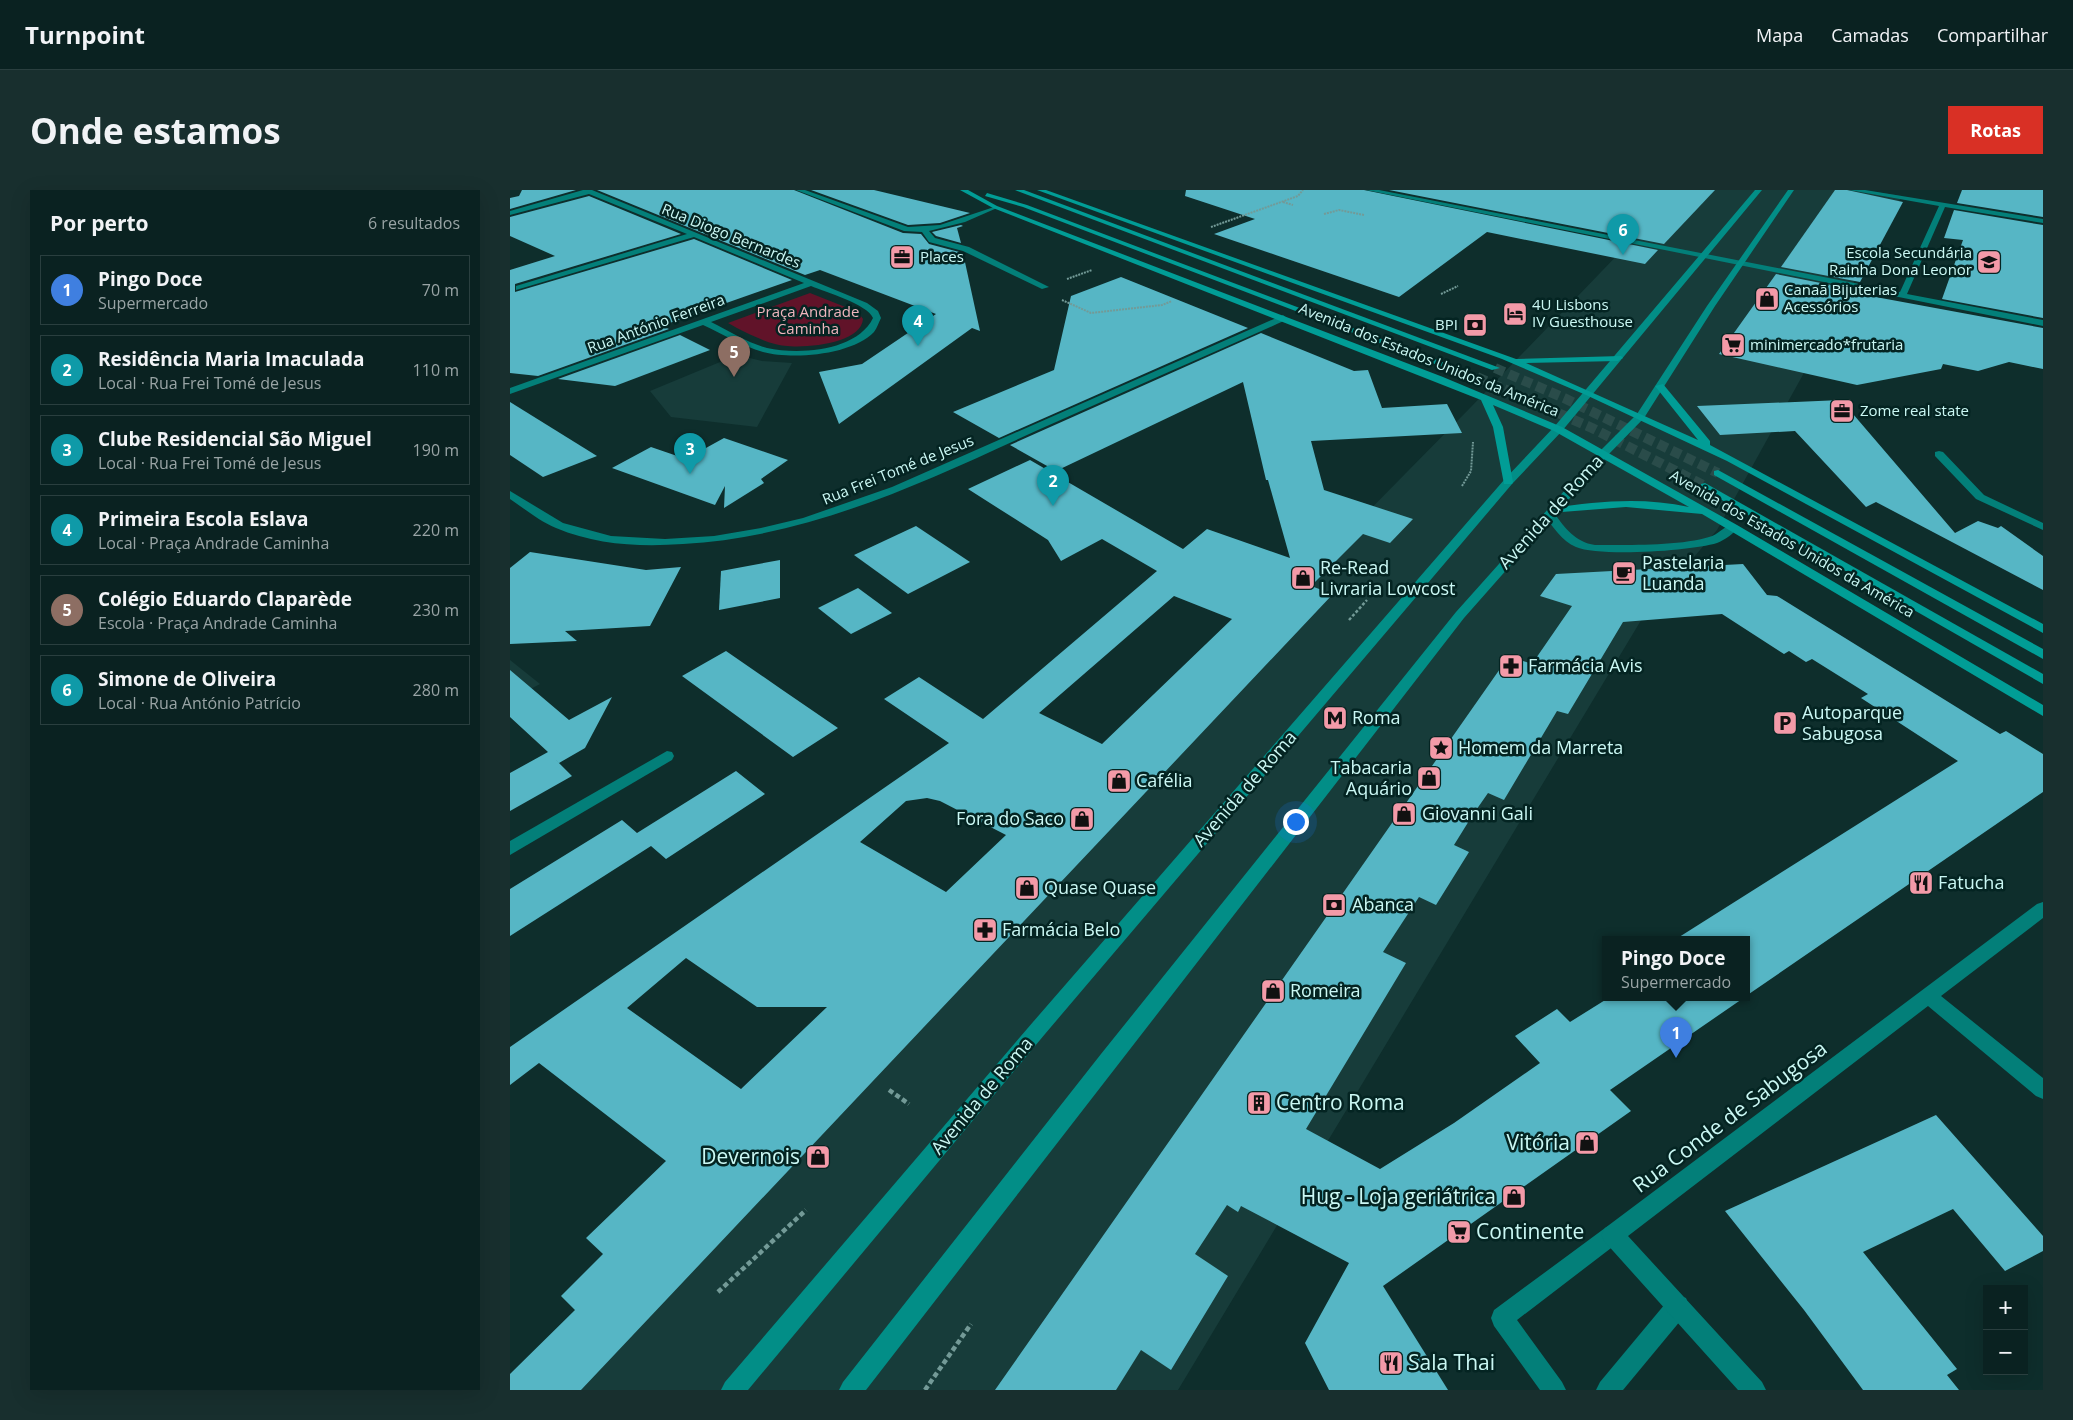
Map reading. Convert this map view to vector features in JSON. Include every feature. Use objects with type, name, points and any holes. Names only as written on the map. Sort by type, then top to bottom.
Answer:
[{"type":"main road","name":"Avenida dos Estados Unidos da América","points":[[963,190],[995,208],[1283,318],[1558,429],[1733,527],[2043,710]]},
{"type":"main road","name":"Avenida dos Estados Unidos da América","points":[[969,190],[1025,206],[1478,377]]},
{"type":"main road","name":"Avenida dos Estados Unidos da América","points":[[1018,190],[1040,200],[1495,368]]},
{"type":"main road","name":"Avenida dos Estados Unidos da América","points":[[1040,190],[1510,360],[1589,393],[1710,448],[2043,629]]},
{"type":"main road","name":"Avenida de Roma","points":[[733,1390],[1039,1028],[1508,482],[1589,393],[1759,190]]},
{"type":"main road","name":"Avenida de Roma","points":[[851,1390],[1108,1060],[1454,622],[1603,454],[1641,416],[1711,306],[1791,190]]},
{"type":"main road","points":[[1510,360],[1618,358]]},
{"type":"main road","points":[[1660,386],[1710,448]]},
{"type":"main road","points":[[1485,398],[1498,427],[1508,482]]},
{"type":"main road","name":"Avenida dos Estados Unidos da América","points":[[1718,473],[2043,655]]},
{"type":"main road","name":"Avenida dos Estados Unidos da América","points":[[1705,486],[2043,680]]},
{"type":"main road","points":[[1551,513],[1632,503],[1677,507],[1717,518]]},
{"type":"street","points":[[799,190],[906,229],[926,231],[941,228],[995,208]]},
{"type":"street","points":[[1370,190],[1743,262],[1902,296],[2043,323]]},
{"type":"street","points":[[1852,190],[2043,221]]},
{"type":"street","points":[[510,213],[587,191]]},
{"type":"street","name":"Rua Diogo Bernardes","points":[[587,191],[810,284]]},
{"type":"street","points":[[1902,296],[1943,205]]},
{"type":"street","points":[[926,231],[932,240],[966,249],[1045,287]]},
{"type":"street","points":[[519,288],[693,235]]},
{"type":"street","points":[[703,321],[757,347],[787,353],[813,352],[839,346],[860,338],[873,328],[877,318],[870,309],[810,284]]},
{"type":"street","name":"Rua António Ferreira","points":[[510,391],[810,284]]},
{"type":"street","name":"Rua Frei Tomé de Jesus","points":[[510,494],[543,517],[560,526],[620,540],[695,541],[775,530],[859,504],[1283,318]]},
{"type":"street","points":[[1939,454],[1980,496],[2043,527]]},
{"type":"street","points":[[1551,513],[1566,537],[1576,543],[1596,548],[1695,543],[1718,538],[1733,527]]},
{"type":"street","points":[[510,849],[667,756]]},
{"type":"street","name":"Rua Conde de Sabugosa","points":[[1554,1390],[1502,1318],[2043,909]]},
{"type":"street","points":[[1928,996],[2043,1090]]},
{"type":"street","points":[[1612,1235],[1754,1390]]},
{"type":"street","points":[[1608,1390],[1678,1306]]},
{"type":"path","points":[[1206,229],[1298,196],[1303,190]]},
{"type":"path","points":[[1283,201],[1293,205]]},
{"type":"path","points":[[1324,214],[1339,210],[1364,215]]},
{"type":"path","points":[[1125,258],[1045,287],[1054,296],[1091,314],[1162,305]]},
{"type":"path","points":[[1441,294],[1458,286]]},
{"type":"path","points":[[1462,486],[1470,471]]},
{"type":"path","points":[[1348,620],[1367,600]]},
{"type":"path","points":[[889,1090],[909,1104]]},
{"type":"path","points":[[718,1292],[806,1210]]},
{"type":"path","points":[[925,1390],[971,1324]]},
{"type":"shaded area","points":[[1680,190],[1862,190],[1902,196],[1717,530],[1643,617],[1178,1390],[510,1390],[510,1383],[1470,408]]},
{"type":"shaded area","points":[[737,355],[762,361],[792,363],[757,427],[671,417],[650,391]]},
{"type":"shaded area","points":[[510,660],[540,684],[510,700]]},
{"type":"green space","name":"Praça Andrade Caminha","points":[[810,293],[858,312],[863,319],[859,328],[851,335],[825,344],[784,346],[751,335],[728,323]]},
{"type":"building","points":[[522,190],[576,190],[510,209],[510,198],[519,196]]},
{"type":"building","points":[[597,190],[794,190],[903,233],[921,234],[929,244],[963,253],[980,331],[972,328],[839,424],[819,372],[862,364],[936,314],[820,270],[805,275]]},
{"type":"building","points":[[811,190],[874,190],[970,213],[940,223],[908,225]]},
{"type":"building","points":[[1186,190],[1364,190],[1658,250],[1645,264],[1487,232],[1399,297],[1214,234],[1255,219],[1185,196]]},
{"type":"building","points":[[1389,190],[1715,190],[1664,244]]},
{"type":"building","points":[[1835,190],[1847,190],[1903,202],[1860,282],[1781,267]]},
{"type":"building","points":[[1962,190],[2043,190],[2043,217],[1957,203]]},
{"type":"building","points":[[589,196],[681,234],[515,284],[515,292],[694,239],[792,280],[661,326],[669,329],[538,376],[510,373],[510,270],[555,256],[510,236],[510,217]]},
{"type":"building","name":"Escola Secundária Rainha Dona Leonor","points":[[1954,210],[2043,225],[2043,318],[1942,299],[1963,240],[1944,238]]},
{"type":"building","points":[[963,226],[957,228],[961,243],[936,236],[932,232]]},
{"type":"building","points":[[1776,274],[1856,290],[1854,293],[2043,328],[2043,369],[2009,362],[1978,371],[1943,364],[1941,369],[1857,385],[1719,354]]},
{"type":"building","points":[[1121,277],[1248,328],[999,438],[953,412],[1054,370],[1071,296]]},
{"type":"building","points":[[1261,333],[1354,371],[1368,370],[1382,408],[1447,404],[1462,433],[1311,441],[1324,490],[1413,519],[1390,543],[1363,534],[1311,586],[1333,594],[581,1390],[510,1390],[510,1374],[575,1310],[561,1296],[603,1254],[586,1238],[666,1161],[539,1063],[510,1085],[510,1047],[949,743],[884,699],[919,677],[983,719],[1157,571],[1102,539],[1061,561],[1048,540],[968,489],[1030,460],[1183,549],[1207,529],[1290,558],[1268,480],[1266,480],[1243,382],[1056,471],[1010,445]],"holes":[[[1174,596],[1232,619],[1102,744],[1039,713]],[[927,798],[940,801],[1006,835],[946,892],[860,842],[906,801]],[[686,958],[757,1007],[827,1007],[741,1089],[627,1008]]]},
{"type":"building","points":[[680,335],[710,350],[615,386],[558,379]]},
{"type":"building","points":[[1841,400],[1955,533],[1978,521],[1998,528],[2001,526],[2043,556],[2043,590],[1876,502],[1866,507],[1795,431],[1720,435],[1697,406]]},
{"type":"building","points":[[510,402],[597,456],[543,477],[510,455]]},
{"type":"building","points":[[724,438],[788,460],[761,479],[764,483],[724,508],[725,486],[715,505],[612,468],[651,447],[686,459]]},
{"type":"building","points":[[916,526],[970,562],[908,594],[854,555]]},
{"type":"building","points":[[530,552],[646,570],[681,567],[650,626],[565,631],[577,641],[510,644],[510,568]]},
{"type":"building","points":[[780,560],[780,598],[719,610],[721,571]]},
{"type":"building","points":[[1743,564],[1767,595],[1777,596],[2000,734],[2006,731],[2043,754],[2043,792],[1750,993],[1750,936],[1681,936],[1958,761],[1861,698],[1868,694],[1812,659],[1806,662],[1789,651],[1784,654],[1722,614],[1623,622],[1568,714],[1557,711],[1504,800],[1488,793],[1472,816],[1454,845],[1469,852],[1436,905],[1419,897],[1383,952],[1406,963],[1306,1129],[1380,1169],[1454,1123],[1540,1063],[1515,1036],[1557,1009],[1570,1022],[1604,1001],[1739,1001],[1610,1090],[1631,1111],[1383,1286],[1448,1390],[1329,1390],[1305,1343],[1349,1263],[1241,1206],[1238,1212],[1227,1205],[1195,1254],[1228,1276],[1171,1370],[1141,1350],[1116,1390],[995,1390],[1509,656],[1532,664],[1572,606],[1540,596],[1556,574]]},
{"type":"building","points":[[858,588],[892,613],[851,634],[818,608]]},
{"type":"building","points":[[726,651],[838,728],[793,757],[682,676]]},
{"type":"building","points":[[510,670],[569,720],[612,697],[585,748],[559,763],[572,776],[510,811],[510,773],[548,752],[510,717]]},
{"type":"building","points":[[736,771],[765,794],[666,859],[651,846],[510,936],[510,889],[622,820],[637,833]]},
{"type":"building","points":[[1936,1115],[2043,1236],[2043,1251],[2005,1271],[1953,1209],[1863,1252],[1957,1369],[1947,1375],[1959,1390],[1863,1390],[1804,1310],[1725,1211]]},
{"type":"tunnel","points":[[1495,368],[1564,398],[1718,473]]},
{"type":"tunnel","points":[[1477,377],[1592,428],[1705,486]]},
{"type":"place","name":"Simone de Oliveira","points":[[1623,255]]},
{"type":"place","name":"Places","points":[[902,257]]},
{"type":"place","name":"Escola Secundária Rainha Dona Leonor","points":[[1989,262]]},
{"type":"place","name":"Canaã Bijuterias Acessórios","points":[[1767,299]]},
{"type":"place","name":"4U Lisbons IV Guesthouse","points":[[1515,314]]},
{"type":"place","name":"BPI","points":[[1475,325]]},
{"type":"place","name":"minimercado*frutaria","points":[[1733,345]]},
{"type":"place","name":"Primeira Escola Eslava","points":[[918,346]]},
{"type":"place","name":"Colégio Eduardo Claparède","points":[[734,377]]},
{"type":"place","name":"Zome real state","points":[[1842,411]]},
{"type":"place","name":"Clube Residencial São Miguel","points":[[690,474]]},
{"type":"place","name":"Residência Maria Imaculada","points":[[1053,506]]},
{"type":"place","name":"Pastelaria Luanda","points":[[1624,573]]},
{"type":"place","name":"Re-Read Livraria Lowcost","points":[[1303,578]]},
{"type":"place","name":"Farmácia Avis","points":[[1511,666]]},
{"type":"place","name":"Roma","points":[[1335,718]]},
{"type":"place","name":"Autoparque Sabugosa","points":[[1785,723]]},
{"type":"place","name":"Homem da Marreta","points":[[1441,748]]},
{"type":"place","name":"Tabacaria Aquário","points":[[1429,778]]},
{"type":"place","name":"Cafélia","points":[[1119,781]]},
{"type":"place","name":"Giovanni Gali","points":[[1404,814]]},
{"type":"place","name":"Fora do Saco","points":[[1082,819]]},
{"type":"place","name":"Fatucha","points":[[1921,883]]},
{"type":"place","name":"Quase Quase","points":[[1027,888]]},
{"type":"place","name":"Abanca","points":[[1334,905]]},
{"type":"place","name":"Farmácia Belo","points":[[985,930]]},
{"type":"place","name":"Romeira","points":[[1273,991]]},
{"type":"place","name":"Pingo Doce","points":[[1676,1058]]},
{"type":"place","name":"Centro Roma","points":[[1259,1103]]},
{"type":"place","name":"Vitória","points":[[1587,1143]]},
{"type":"place","name":"Devernois","points":[[818,1157]]},
{"type":"place","name":"Hug - Loja geriátrica","points":[[1514,1197]]},
{"type":"place","name":"Continente","points":[[1459,1232]]},
{"type":"place","name":"Sala Thai","points":[[1391,1363]]}]
